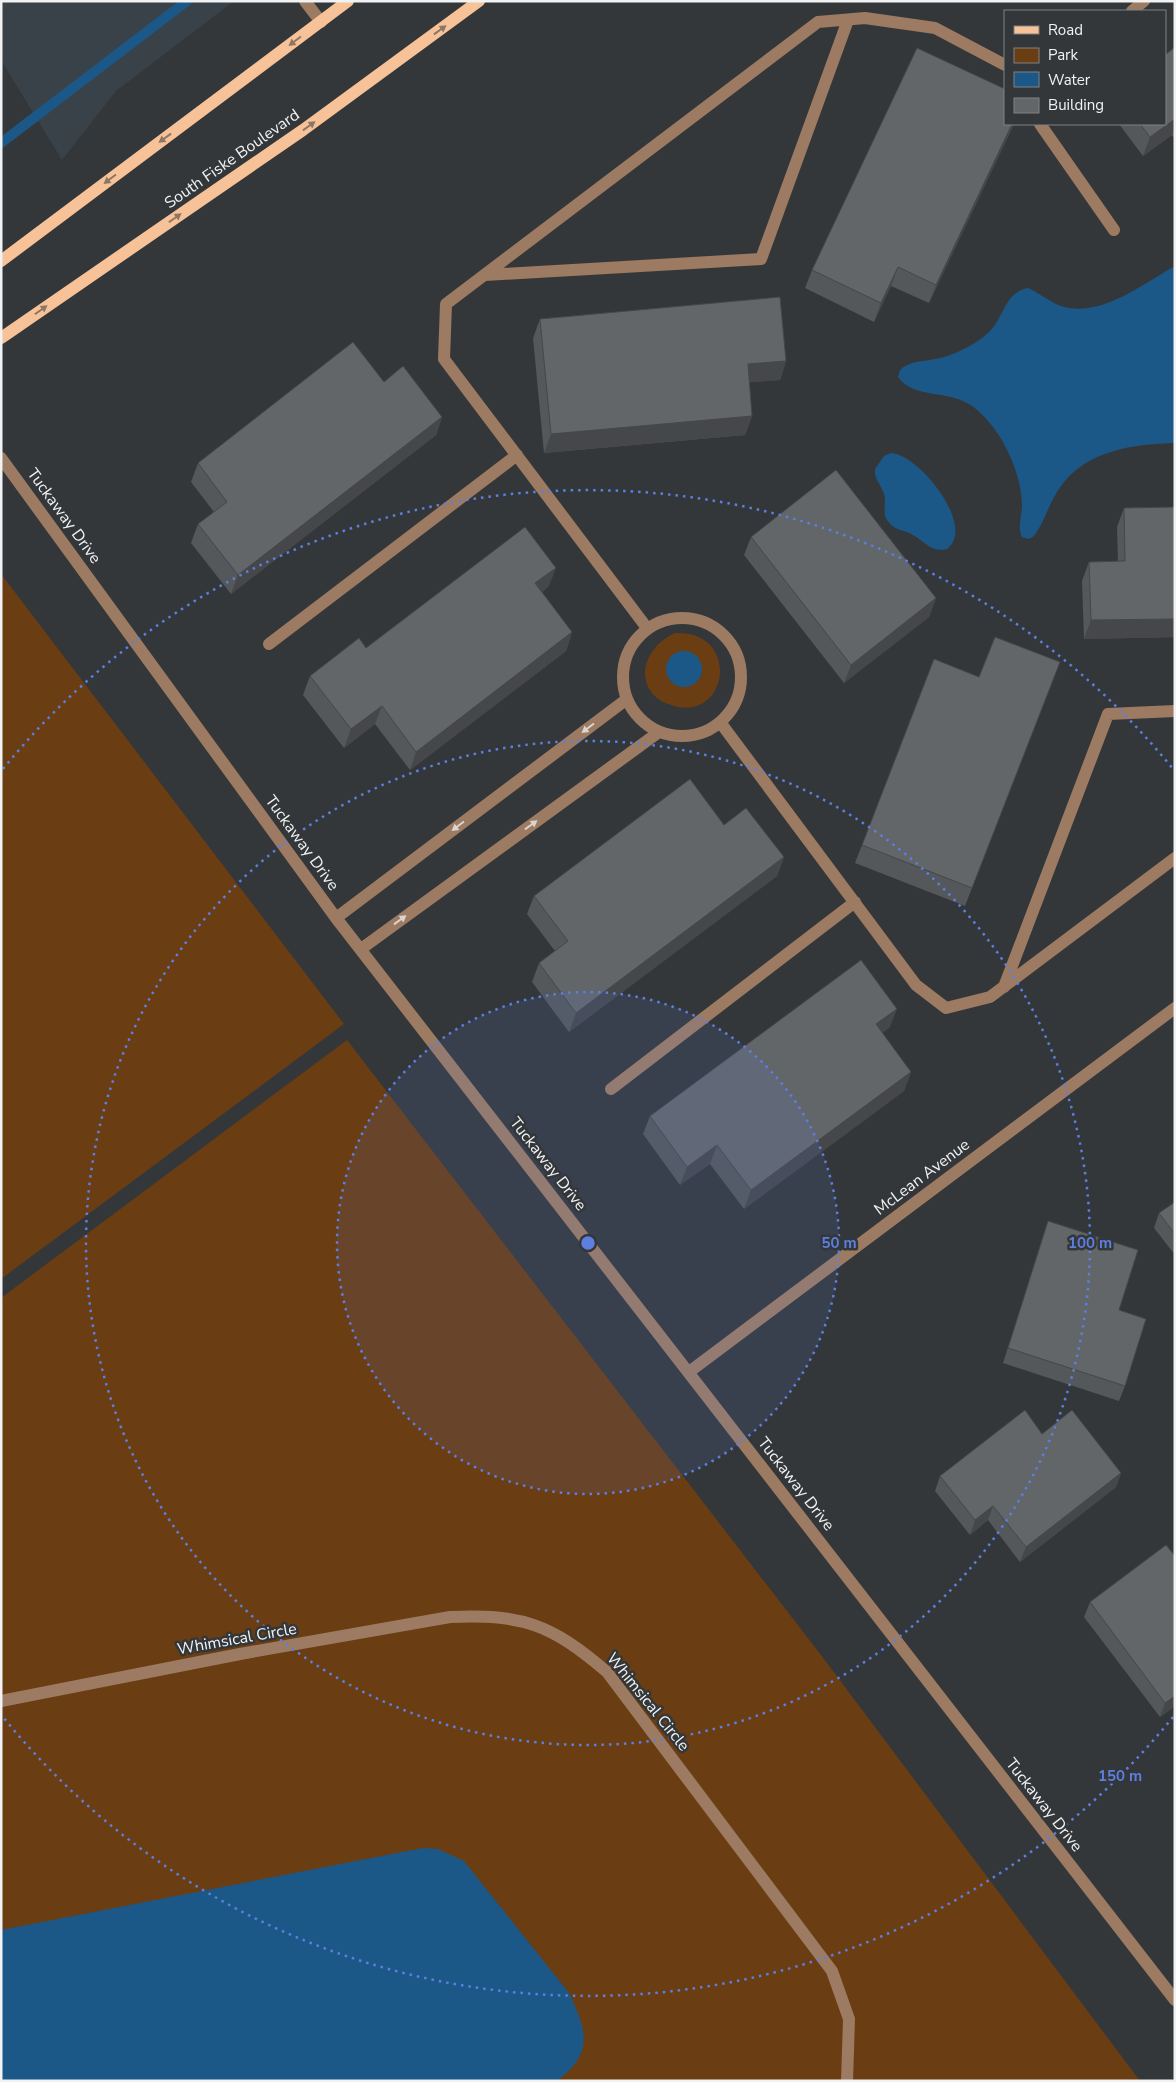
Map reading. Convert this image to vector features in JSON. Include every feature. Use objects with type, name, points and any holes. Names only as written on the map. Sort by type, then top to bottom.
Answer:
[{"type":"main road","points":[[1,261],[348,1]]},
{"type":"main road","name":"South Fiske Boulevard","points":[[1,338],[303,130],[478,1]]},
{"type":"street","points":[[305,1],[321,22]]},
{"type":"street","points":[[1133,10],[1144,1]]},
{"type":"street","points":[[647,628],[444,359],[446,304],[818,22],[865,18],[935,28],[1004,63]]},
{"type":"street","points":[[485,275],[761,259],[848,20]]},
{"type":"street","points":[[1041,125],[1114,230]]},
{"type":"street","points":[[269,644],[517,455]]},
{"type":"street","name":"Tuckaway Drive","points":[[1,458],[336,918],[1175,2000]]},
{"type":"street","points":[[674,618],[694,618],[723,633],[735,650],[741,670],[740,687],[733,706],[720,722],[700,734],[679,736],[659,732],[638,716],[627,699],[622,682],[624,661],[632,643],[647,628],[674,618]]},
{"type":"street","points":[[336,918],[627,699]]},
{"type":"street","points":[[1004,987],[1108,714],[1175,711]]},
{"type":"street","points":[[720,722],[916,985],[946,1008],[990,998],[1175,858]]},
{"type":"street","points":[[360,949],[659,732]]},
{"type":"street","points":[[611,1089],[855,902]]},
{"type":"street","name":"McLean Avenue","points":[[689,1372],[1175,1008]]},
{"type":"street","name":"Whimsical Circle","points":[[1,1701],[230,1656],[450,1617],[514,1618],[540,1626],[576,1645],[607,1672],[832,1971],[849,2019],[847,2081]]},
{"type":"shaded area","points":[[1,1],[234,1],[116,91],[62,160],[1,60]]},
{"type":"green space","points":[[1,574],[344,1024],[1,1279]]},
{"type":"green space","points":[[675,633],[696,636],[710,645],[718,657],[720,672],[717,687],[708,699],[695,706],[678,707],[667,704],[657,698],[650,689],[645,671],[647,661],[658,645]],"holes":[[[681,651],[687,652],[698,659],[702,672],[701,677]]]},
{"type":"green space","points":[[347,1040],[824,1659],[1140,2081],[1,2081],[1,1298]]},
{"type":"water","points":[[1175,266],[1175,443],[1144,445],[1112,451],[1084,464],[1061,486],[1033,537],[1028,539],[1022,537],[1020,525],[1022,506],[1018,478],[1007,449],[999,435],[980,412],[969,404],[951,397],[913,389],[898,377],[900,370],[915,362],[938,359],[950,355],[978,341],[998,321],[1009,300],[1020,291],[1028,288],[1058,305],[1083,309],[1124,296]]},
{"type":"water","points":[[891,453],[903,457],[916,465],[941,493],[950,509],[955,525],[954,539],[947,549],[933,548],[913,535],[896,528],[887,520],[884,494],[877,479],[875,469],[884,456]]},
{"type":"water","points":[[684,651],[691,652],[697,656],[701,662],[701,676],[697,682],[691,686],[684,687],[677,686],[671,682],[667,676],[666,669],[667,662],[671,656],[677,652]]},
{"type":"water","points":[[423,1848],[438,1849],[464,1861],[569,1993],[580,2019],[584,2041],[577,2061],[557,2081],[1,2081],[1,1930]]},
{"type":"building","points":[[1175,47],[1175,119],[1150,137],[1141,125],[1166,125],[1166,54]]},
{"type":"building","points":[[917,48],[1004,89],[1004,125],[1012,125],[936,285],[898,267],[881,303],[812,270]]},
{"type":"building","points":[[780,297],[786,361],[748,364],[752,416],[551,434],[540,319]]},
{"type":"building","points":[[353,342],[384,382],[403,366],[442,417],[238,575],[198,524],[227,502],[198,463]]},
{"type":"building","points":[[836,470],[936,598],[851,665],[751,537]]},
{"type":"building","points":[[1175,507],[1175,619],[1091,620],[1089,562],[1125,561],[1124,508]]},
{"type":"building","points":[[525,527],[556,568],[535,583],[572,632],[416,752],[382,706],[351,729],[310,676],[359,638],[366,648]]},
{"type":"building","points":[[995,637],[1060,662],[972,888],[862,845],[934,659],[979,677]]},
{"type":"building","points":[[690,779],[724,825],[746,808],[784,857],[576,1013],[539,963],[568,941],[534,896]]},
{"type":"building","points":[[861,960],[897,1009],[876,1024],[911,1072],[751,1190],[717,1145],[687,1167],[650,1116]]},
{"type":"building","points":[[1175,1202],[1175,1234],[1159,1213]]},
{"type":"building","points":[[1048,1221],[1138,1250],[1119,1310],[1146,1319],[1125,1386],[1008,1348]]},
{"type":"building","points":[[1025,1410],[1042,1434],[1072,1410],[1121,1473],[1026,1547],[993,1506],[975,1520],[940,1476]]},
{"type":"building","points":[[1166,1545],[1175,1556],[1175,1696],[1165,1703],[1090,1602]]},
{"type":"waterway","points":[[1,143],[187,1]]}]
